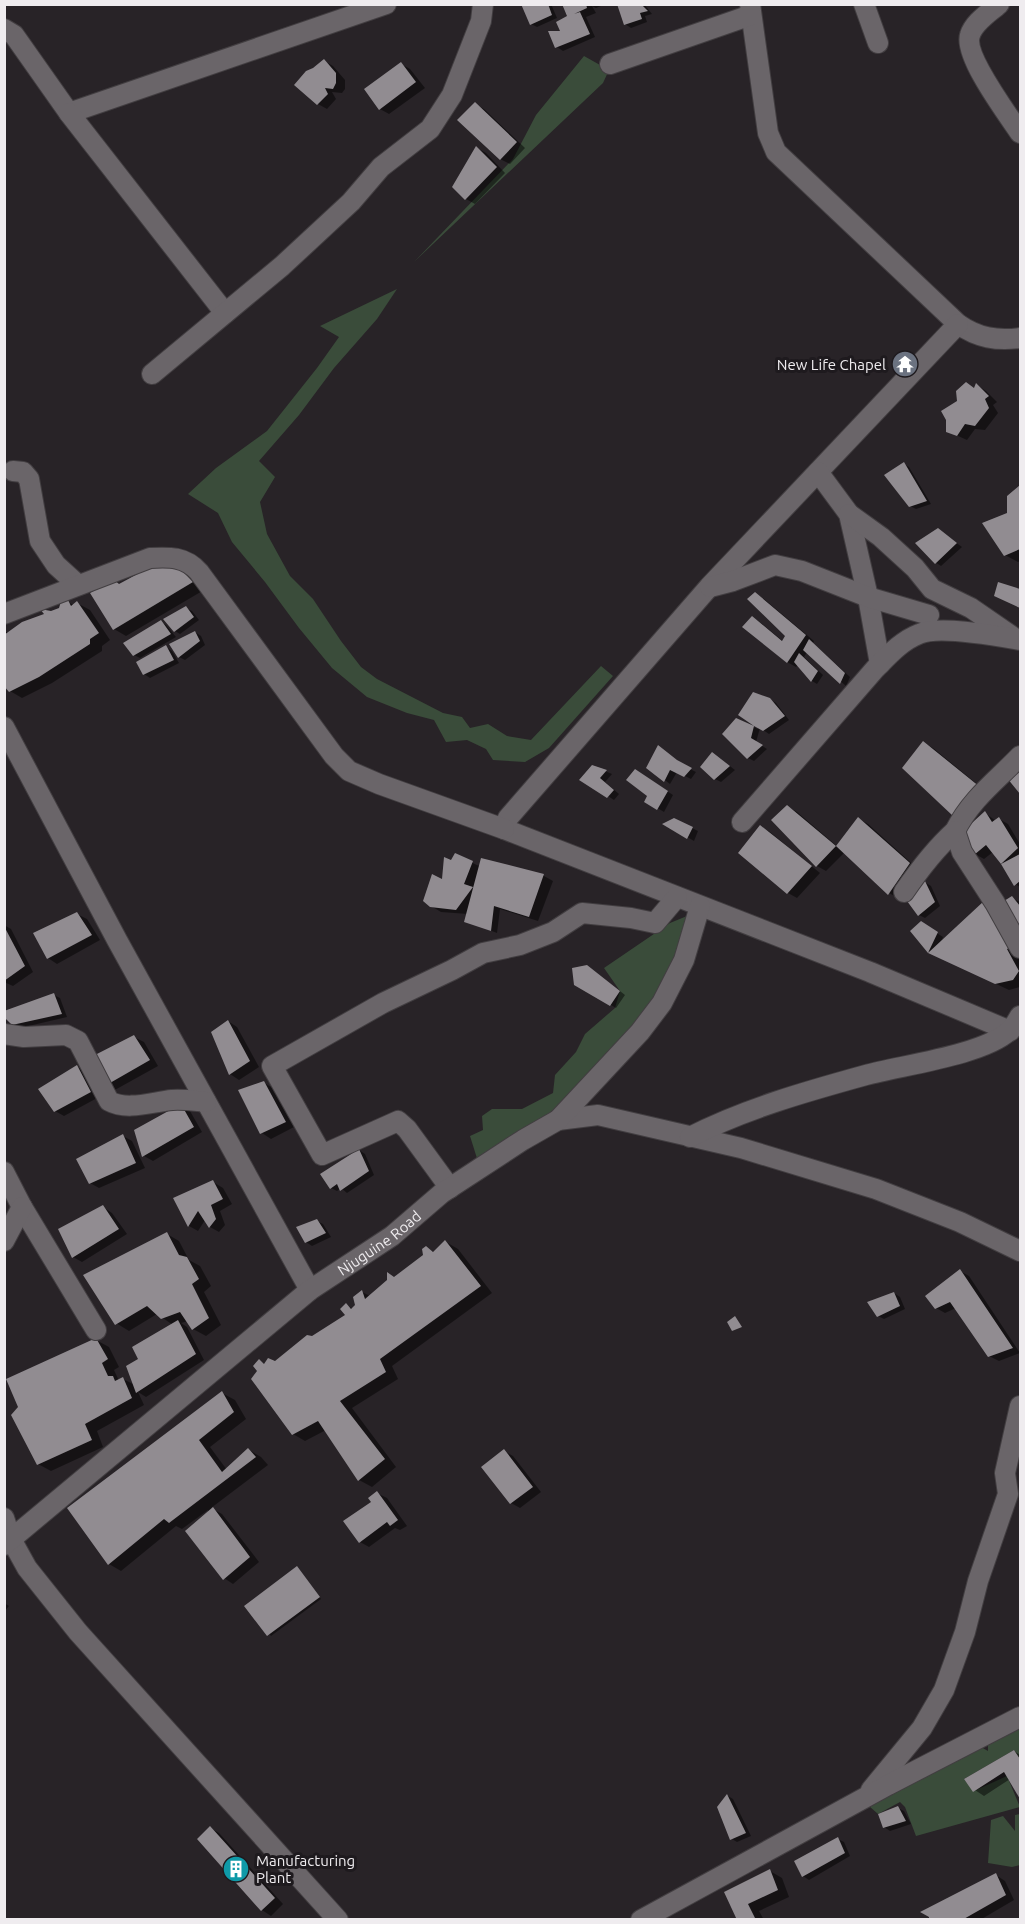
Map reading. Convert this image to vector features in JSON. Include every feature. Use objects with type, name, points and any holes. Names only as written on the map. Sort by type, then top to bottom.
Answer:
[{"type":"street","points":[[69,113],[386,4]]},
{"type":"street","points":[[152,374],[282,266],[351,202],[381,167],[430,129],[452,95],[481,21],[483,4]]},
{"type":"street","points":[[864,4],[878,44]]},
{"type":"street","points":[[999,4],[978,22],[969,35],[969,46],[974,62],[1020,133]]},
{"type":"street","points":[[610,64],[751,10],[768,133],[776,152],[958,324],[972,333],[989,339],[1020,338]]},
{"type":"street","points":[[4,29],[14,35],[69,113],[225,313]]},
{"type":"street","points":[[504,829],[508,818],[710,587],[958,324]]},
{"type":"street","points":[[7,467],[23,472],[29,479],[40,541],[56,565],[78,585]]},
{"type":"street","points":[[818,472],[849,514],[881,537],[915,568],[932,590],[971,608],[1018,639]]},
{"type":"street","points":[[849,514],[856,538],[880,664]]},
{"type":"street","points":[[4,614],[150,558],[179,558],[192,564],[334,756],[349,771],[870,972],[1015,1023]]},
{"type":"street","points":[[710,587],[775,565],[802,571],[868,597],[925,624],[950,631],[1018,639]]},
{"type":"street","points":[[742,822],[880,664],[925,624],[939,593]]},
{"type":"street","points":[[4,727],[117,940],[310,1290]]},
{"type":"street","points":[[904,892],[942,842],[955,831],[973,802],[1020,756]]},
{"type":"street","points":[[955,831],[962,852],[995,903],[1020,948]]},
{"type":"street","points":[[450,1188],[407,1129],[398,1121],[322,1155],[272,1066],[383,1003],[483,953],[520,945],[553,932],[582,913],[655,923],[677,897]]},
{"type":"street","name":"Njuguine Road","points":[[8,1542],[310,1290],[392,1236],[450,1188],[558,1120],[658,1010],[684,960],[700,906]]},
{"type":"street","points":[[690,1137],[710,1126],[815,1090],[992,1042],[1015,1023]]},
{"type":"street","points":[[4,1034],[24,1037],[66,1035],[78,1041],[110,1101],[118,1106],[174,1099],[206,1102]]},
{"type":"street","points":[[558,1120],[598,1115],[741,1148],[876,1189],[960,1222],[1020,1251]]},
{"type":"street","points":[[4,1172],[22,1207],[96,1330]]},
{"type":"street","points":[[4,1241],[22,1207]]},
{"type":"street","points":[[866,1797],[922,1728],[944,1690],[965,1632],[978,1581],[1008,1494],[1005,1473],[1020,1406]]},
{"type":"street","points":[[4,1518],[8,1542],[78,1632],[338,1920]]},
{"type":"street","points":[[641,1920],[866,1797],[1020,1717]]},
{"type":"green space","points":[[584,56],[609,70],[603,83],[414,262],[513,159],[536,115]]},
{"type":"green space","points":[[397,289],[377,319],[259,461],[275,477],[260,502],[267,534],[290,576],[313,599],[361,667],[377,679],[443,713],[462,717],[470,728],[488,724],[507,736],[531,740],[601,666],[613,676],[549,748],[525,762],[493,760],[486,749],[467,740],[446,742],[434,720],[407,713],[367,697],[332,668],[299,628],[232,542],[218,513],[188,494],[216,468],[267,431],[317,368],[339,337],[320,326]]},
{"type":"green space","points":[[687,916],[684,960],[662,1003],[558,1120],[480,1168],[470,1136],[483,1130],[482,1116],[492,1109],[522,1109],[553,1093],[555,1075],[576,1052],[585,1034],[615,1008],[620,991],[604,968],[670,923]]},
{"type":"green space","points":[[1001,1727],[1020,1730],[1020,1758],[1014,1750],[964,1779],[974,1791],[1007,1776],[1020,1807],[916,1836],[905,1807],[900,1802],[878,1814],[869,1806],[981,1747],[988,1751],[988,1742]]},
{"type":"green space","points":[[1020,1814],[1020,1865],[1012,1867],[988,1863],[991,1820],[1003,1816],[1015,1831],[1015,1815]]},
{"type":"building","points":[[521,4],[548,4],[552,15],[530,25]]},
{"type":"building","points":[[562,4],[586,4],[587,8],[574,14],[580,12],[590,34],[555,48],[548,31],[560,31],[556,22],[567,16]]},
{"type":"building","points":[[617,4],[641,4],[648,11],[640,13],[642,19],[624,25]]},
{"type":"building","points":[[324,59],[336,73],[336,83],[333,89],[325,88],[328,94],[317,105],[294,85],[306,71]]},
{"type":"building","points":[[401,62],[416,82],[379,110],[364,89]]},
{"type":"building","points":[[475,102],[517,142],[500,160],[457,120]]},
{"type":"building","points":[[476,146],[497,167],[465,200],[452,187]]},
{"type":"building","points":[[966,382],[974,388],[976,383],[989,396],[985,399],[989,408],[975,426],[965,424],[957,436],[946,432],[946,420],[941,411],[957,401],[956,391]]},
{"type":"building","points":[[904,462],[927,501],[909,507],[884,475]]},
{"type":"building","points":[[1020,485],[1020,549],[1004,556],[982,523],[1007,513],[1007,496]]},
{"type":"building","points":[[938,528],[957,543],[935,564],[915,543]]},
{"type":"building","points":[[169,557],[193,582],[113,630],[90,593],[114,580],[119,584]]},
{"type":"building","points":[[998,582],[1020,589],[1020,608],[994,596]]},
{"type":"building","points":[[755,592],[806,635],[787,663],[742,627],[752,616],[782,641],[785,636],[747,599]]},
{"type":"building","points":[[62,598],[68,600],[71,606],[77,601],[99,633],[90,639],[90,644],[39,677],[9,692],[4,686],[4,635],[22,622],[44,614],[40,609],[51,611],[59,608]]},
{"type":"building","points":[[186,606],[194,617],[174,632],[163,619]]},
{"type":"building","points":[[161,620],[171,634],[133,656],[123,643]]},
{"type":"building","points":[[195,631],[200,641],[178,658],[169,644]]},
{"type":"building","points":[[809,639],[845,673],[840,684],[803,650]]},
{"type":"building","points":[[166,645],[174,660],[143,675],[136,662]]},
{"type":"building","points":[[799,653],[818,671],[811,682],[794,662]]},
{"type":"building","points":[[753,692],[770,698],[785,716],[763,731],[738,715]]},
{"type":"building","points":[[736,718],[754,726],[751,738],[763,745],[747,759],[722,734]]},
{"type":"building","points":[[923,741],[980,787],[953,816],[902,768]]},
{"type":"building","points":[[658,745],[692,768],[684,777],[670,770],[664,782],[646,768]]},
{"type":"building","points":[[712,752],[730,766],[714,780],[700,767]]},
{"type":"building","points":[[592,765],[607,770],[600,778],[614,790],[607,798],[579,780]]},
{"type":"building","points":[[1020,766],[1020,794],[1007,778]]},
{"type":"building","points":[[635,769],[668,791],[657,810],[644,802],[647,796],[626,780]]},
{"type":"building","points":[[787,805],[836,846],[816,867],[771,820]]},
{"type":"building","points":[[985,811],[992,822],[999,817],[1018,848],[1001,864],[986,845],[974,855],[961,833]]},
{"type":"building","points":[[858,817],[910,863],[888,895],[836,846]]},
{"type":"building","points":[[674,818],[693,827],[687,839],[662,824]]},
{"type":"building","points":[[760,825],[812,866],[787,894],[738,853]]},
{"type":"building","points":[[455,853],[473,861],[464,884],[473,887],[456,910],[430,907],[423,901],[432,874],[442,879],[444,857],[451,860]]},
{"type":"building","points":[[1020,854],[1020,881],[1014,886],[1001,864]]},
{"type":"building","points":[[481,858],[544,874],[529,917],[494,906],[491,931],[464,922]]},
{"type":"building","points":[[925,881],[935,902],[918,916],[907,901]]},
{"type":"building","points":[[1012,896],[1020,906],[1020,929],[1004,901]]},
{"type":"building","points":[[984,901],[1014,946],[1007,949],[1019,971],[1013,980],[995,984],[928,953]]},
{"type":"building","points":[[77,912],[92,935],[47,959],[33,933]]},
{"type":"building","points":[[921,921],[938,932],[928,953],[910,931]]},
{"type":"building","points":[[4,926],[25,966],[4,981]]},
{"type":"building","points":[[587,965],[620,991],[610,1006],[574,985],[572,968]]},
{"type":"building","points":[[54,993],[62,1014],[12,1025],[4,1017],[4,1011]]},
{"type":"building","points":[[228,1020],[250,1061],[229,1075],[211,1032]]},
{"type":"building","points":[[134,1035],[150,1060],[103,1087],[93,1056]]},
{"type":"building","points":[[77,1065],[91,1092],[54,1112],[38,1089]]},
{"type":"building","points":[[264,1081],[286,1122],[260,1134],[238,1090]]},
{"type":"building","points":[[181,1104],[194,1127],[142,1157],[134,1130]]},
{"type":"building","points":[[123,1134],[136,1163],[89,1184],[76,1159]]},
{"type":"building","points":[[359,1149],[369,1171],[340,1191],[337,1184],[330,1189],[320,1174]]},
{"type":"building","points":[[213,1180],[223,1199],[211,1205],[216,1219],[209,1228],[198,1211],[188,1227],[173,1198]]},
{"type":"building","points":[[103,1205],[119,1229],[72,1258],[58,1229]]},
{"type":"building","points":[[317,1219],[326,1233],[305,1243],[296,1227]]},
{"type":"building","points":[[167,1232],[179,1255],[187,1257],[199,1279],[192,1284],[209,1318],[192,1330],[180,1312],[161,1319],[147,1306],[115,1325],[83,1275]]},
{"type":"building","points":[[445,1240],[481,1286],[380,1359],[386,1372],[340,1401],[385,1459],[358,1481],[318,1421],[292,1435],[251,1379],[257,1371],[253,1366],[259,1359],[264,1364],[268,1358],[275,1361],[307,1335],[312,1336],[345,1315],[340,1309],[346,1303],[351,1309],[355,1305],[353,1297],[362,1290],[365,1299],[387,1280],[387,1272],[394,1277],[423,1255],[422,1249],[426,1246],[433,1252]]},
{"type":"building","points":[[960,1269],[1013,1348],[988,1357],[950,1302],[935,1309],[925,1296]]},
{"type":"building","points":[[894,1292],[900,1306],[877,1317],[867,1302]]},
{"type":"building","points":[[735,1316],[742,1327],[732,1331],[727,1322]]},
{"type":"building","points":[[178,1320],[196,1354],[136,1393],[126,1366],[138,1359],[132,1347]]},
{"type":"building","points":[[96,1338],[108,1359],[102,1363],[108,1376],[113,1376],[115,1381],[123,1377],[132,1398],[85,1424],[92,1440],[37,1465],[11,1415],[18,1407],[6,1379]]},
{"type":"building","points":[[222,1391],[234,1412],[199,1440],[222,1472],[248,1448],[256,1457],[169,1523],[164,1519],[108,1565],[67,1508]]},
{"type":"building","points":[[504,1449],[533,1487],[510,1504],[481,1467]]},
{"type":"building","points":[[377,1491],[398,1520],[390,1526],[387,1522],[359,1543],[343,1521],[371,1502],[368,1498]]},
{"type":"building","points":[[213,1507],[250,1557],[223,1580],[185,1531]]},
{"type":"building","points":[[297,1566],[320,1597],[267,1636],[244,1606]]},
{"type":"building","points":[[1014,1750],[1020,1759],[1020,1799],[1004,1772],[973,1792],[964,1779]]},
{"type":"building","points":[[727,1794],[746,1833],[730,1840],[717,1807]]},
{"type":"building","points":[[898,1806],[906,1821],[883,1828],[878,1814]]},
{"type":"building","name":"Manufacturing Plant","points":[[210,1826],[275,1898],[261,1911],[197,1839]]},
{"type":"building","points":[[838,1837],[845,1853],[802,1877],[794,1861]]},
{"type":"building","points":[[770,1869],[778,1890],[748,1904],[756,1920],[737,1920],[724,1892]]},
{"type":"building","points":[[996,1873],[1006,1895],[962,1920],[929,1920],[929,1917],[920,1912]]},
{"type":"place","name":"New Life Chapel","points":[[905,364]]},
{"type":"place","name":"Manufacturing Plant","points":[[236,1869]]}]
